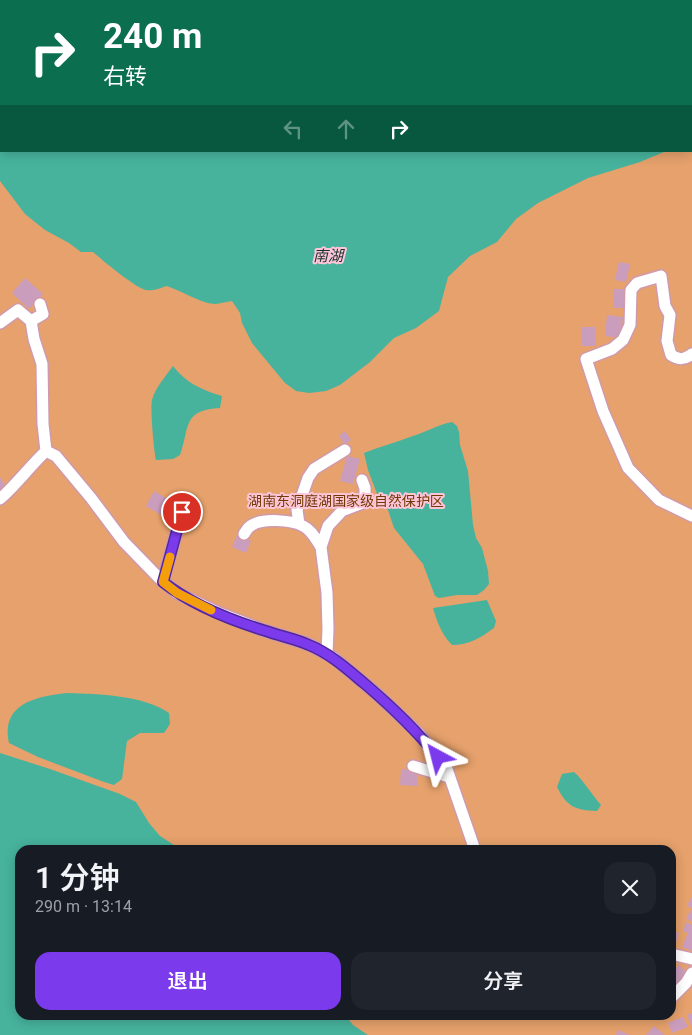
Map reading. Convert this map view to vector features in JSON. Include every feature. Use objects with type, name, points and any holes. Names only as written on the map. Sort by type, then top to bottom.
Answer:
[{"type":"street","points":[[692,354],[685,359],[677,359],[671,355],[667,341],[670,315],[666,306],[661,276],[637,283],[631,290],[630,325],[622,340],[612,348],[586,359],[603,411],[628,468],[660,500],[692,516]]},
{"type":"street","points":[[31,321],[43,314],[40,304]]},
{"type":"street","points":[[0,323],[18,310],[31,321],[34,339],[42,364],[43,424],[46,451]]},
{"type":"street","points":[[299,524],[297,510],[308,478],[314,469],[345,450]]},
{"type":"street","points":[[0,499],[12,489],[32,464],[46,451]]},
{"type":"street","points":[[46,451],[56,456],[124,542],[163,582],[177,593],[216,612],[263,630],[308,644],[334,658],[377,694],[419,734],[447,769],[473,845]]},
{"type":"street","points":[[321,547],[328,526],[342,511],[365,502],[365,488],[362,480]]},
{"type":"street","points":[[163,582],[182,512],[172,508]]},
{"type":"street","points":[[244,534],[251,525],[272,521],[287,521],[299,524],[312,533],[321,547],[327,593],[327,654]]},
{"type":"street","points":[[414,766],[449,777]]},
{"type":"street","points":[[676,955],[692,959]]},
{"type":"street","points":[[676,993],[686,983],[692,973]]},
{"type":"green space","name":"湖南东洞庭湖国家级自然保护区","points":[[0,152],[692,152],[692,1035],[0,1035]]},
{"type":"water","name":"南湖","points":[[0,152],[664,152],[640,162],[588,178],[538,203],[516,219],[497,242],[470,256],[448,277],[439,311],[416,328],[394,338],[370,362],[340,385],[326,391],[309,393],[296,391],[285,383],[252,343],[242,323],[240,313],[232,301],[216,304],[166,286],[146,290],[135,285],[93,252],[81,252],[45,230],[25,214],[0,181]]},
{"type":"water","points":[[173,366],[183,377],[195,385],[222,396],[220,408],[208,409],[193,416],[187,428],[180,455],[173,459],[156,460],[153,440],[152,400],[158,387]]},
{"type":"water","points":[[452,422],[457,426],[459,432],[460,445],[468,471],[473,525],[476,538],[482,548],[489,584],[477,595],[457,595],[439,598],[435,596],[423,564],[394,528],[388,510],[379,499],[364,453]]},
{"type":"water","points":[[487,600],[496,621],[494,628],[474,640],[464,644],[452,645],[440,628],[433,608]]},
{"type":"water","points":[[68,693],[120,697],[146,702],[169,713],[170,724],[164,733],[140,733],[127,741],[122,779],[114,785],[38,757],[9,743],[8,729],[10,719],[16,710],[24,704],[45,696]]},
{"type":"water","points":[[0,753],[120,794],[136,802],[160,836],[174,845],[15,845],[15,1020],[349,1020],[368,1035],[0,1035]]},
{"type":"water","points":[[574,772],[601,805],[597,811],[583,810],[572,806],[561,794],[557,787],[562,774]]},
{"type":"building","points":[[619,262],[630,264],[626,282],[615,280]]},
{"type":"building","points":[[25,278],[43,294],[29,309],[12,293]]},
{"type":"building","points":[[614,289],[623,289],[623,308],[613,308]]},
{"type":"building","points":[[607,315],[623,317],[621,338],[605,336]]},
{"type":"building","points":[[582,327],[596,327],[596,346],[582,346]]},
{"type":"building","points":[[345,431],[351,440],[345,445],[339,436]]},
{"type":"building","points":[[347,456],[360,459],[353,484],[340,481]]},
{"type":"building","points":[[0,477],[6,487],[0,491]]},
{"type":"building","points":[[154,491],[169,500],[161,515],[146,506]]},
{"type":"building","points":[[237,535],[251,541],[246,553],[232,547]]},
{"type":"building","points":[[401,769],[418,771],[417,786],[400,785]]},
{"type":"building","points":[[692,897],[692,909],[687,905]]},
{"type":"building","points":[[692,909],[692,922],[686,918]]},
{"type":"building","points":[[686,922],[692,925],[692,951],[682,947],[688,933],[683,931]]},
{"type":"building","points":[[679,965],[687,973],[676,984],[676,968]]},
{"type":"building","points":[[692,1013],[692,1027],[687,1015]]},
{"type":"building","points":[[683,1017],[688,1027],[672,1033],[668,1023]]},
{"type":"building","points":[[654,1026],[665,1035],[646,1035]]},
{"type":"building","points":[[618,1030],[630,1035],[616,1035]]},
{"type":"slow traffic","points":[[170,557],[163,582],[177,593],[211,610]]},
{"type":"route","points":[[182,512],[163,582],[177,593],[216,612],[263,630],[308,644],[334,658],[377,694],[419,734],[438,757]]}]
